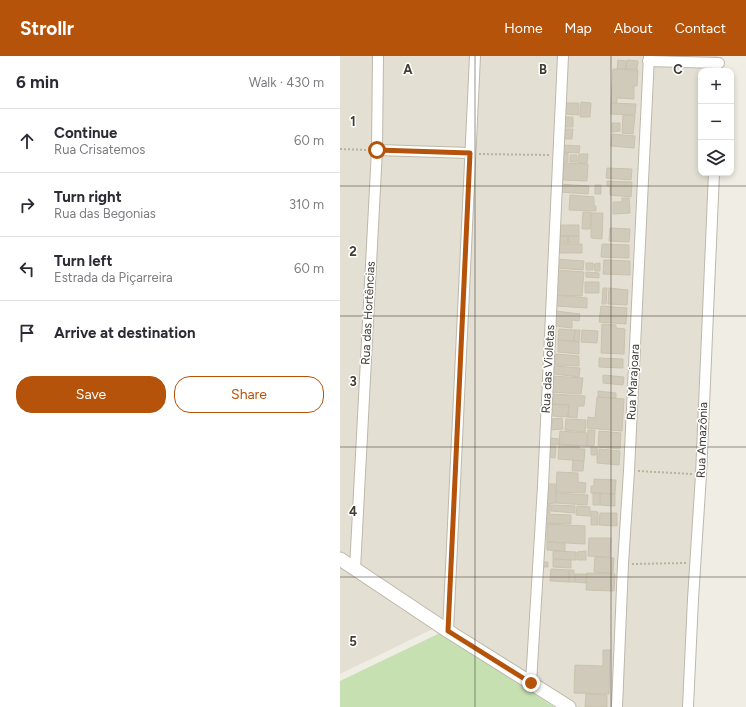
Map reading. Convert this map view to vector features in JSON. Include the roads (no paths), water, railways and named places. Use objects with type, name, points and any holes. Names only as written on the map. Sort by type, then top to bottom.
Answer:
[{"type":"street","name":"Rua das Hortências","points":[[355,569],[377,150],[378,56]]},
{"type":"street","points":[[448,631],[474,56]]},
{"type":"street","name":"Rua das Violetas","points":[[531,683],[563,56]]},
{"type":"street","points":[[649,59],[719,63]]},
{"type":"street","name":"Rua Marajoara","points":[[617,707],[649,59]]},
{"type":"street","points":[[377,150],[470,153]]},
{"type":"street","name":"Rua Amazônia","points":[[688,707],[701,475],[714,176]]},
{"type":"street","points":[[340,559],[448,631],[569,707]]}]
